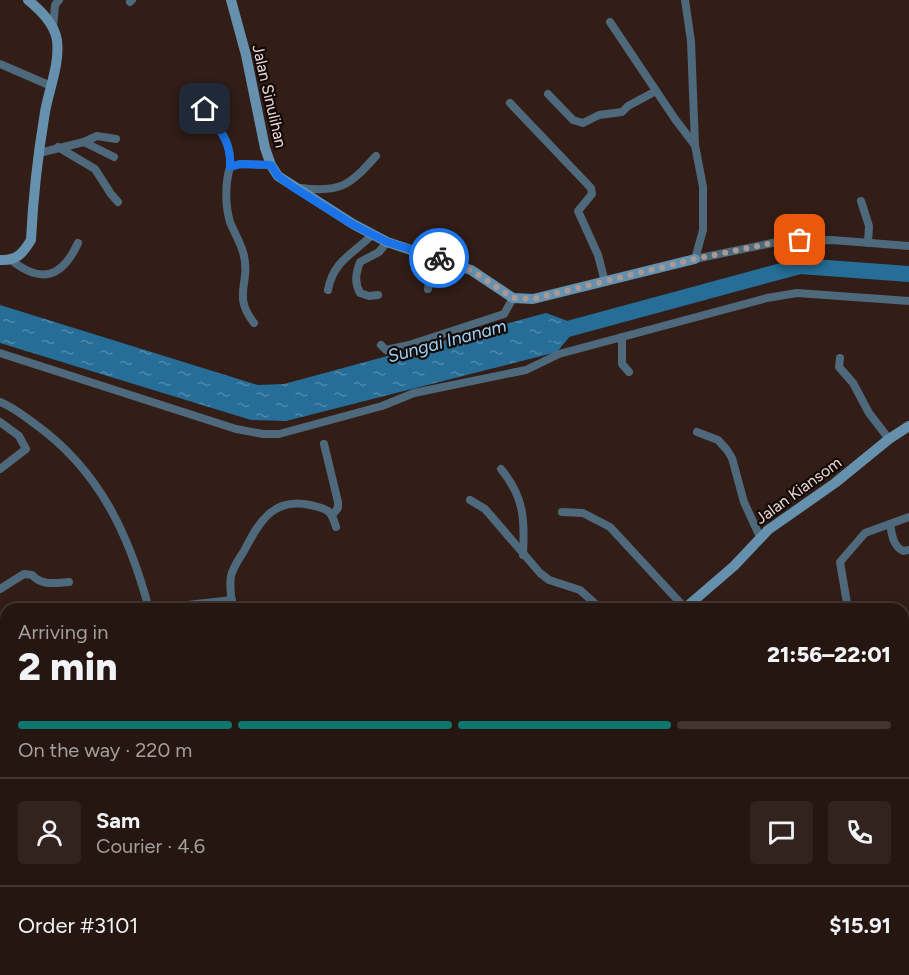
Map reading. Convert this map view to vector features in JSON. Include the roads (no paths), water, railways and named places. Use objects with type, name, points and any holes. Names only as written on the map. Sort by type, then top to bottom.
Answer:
[{"type":"street","points":[[5,260],[22,254],[31,240],[39,153],[57,40],[53,28],[28,0]]},
{"type":"street","points":[[53,28],[55,5],[59,0]]},
{"type":"street","name":"Jalan Sinulihan","points":[[231,0],[246,55],[265,148],[278,176],[372,235],[471,270],[513,298]]},
{"type":"street","points":[[685,0],[691,41],[695,145],[703,187],[703,230],[695,259]]},
{"type":"street","points":[[610,22],[695,145]]},
{"type":"street","points":[[0,64],[51,86]]},
{"type":"street","points":[[548,94],[573,120],[583,123],[599,116],[622,112],[628,106],[656,91]]},
{"type":"street","points":[[510,104],[591,188],[592,194],[578,211],[598,255],[605,282]]},
{"type":"street","points":[[205,109],[227,140],[231,155],[226,182],[228,210],[244,253],[242,302],[254,323]]},
{"type":"street","points":[[39,153],[84,142],[97,136],[116,139]]},
{"type":"street","points":[[84,142],[114,157]]},
{"type":"street","points":[[58,147],[95,169],[118,202]]},
{"type":"street","points":[[293,187],[319,191],[348,185],[376,156]]},
{"type":"street","points":[[230,167],[240,164],[271,165]]},
{"type":"street","points":[[861,201],[869,226],[868,243]]},
{"type":"street","points":[[328,290],[334,269],[341,260],[372,235]]},
{"type":"street","points":[[381,345],[386,350],[409,345],[504,314],[513,298],[533,299],[695,259],[782,241],[832,240],[909,246]]},
{"type":"street","points":[[378,295],[369,296],[360,293],[355,284],[360,262],[379,252],[387,242]]},
{"type":"street","points":[[5,260],[29,273],[42,276],[56,272],[78,243]]},
{"type":"street","points":[[428,289],[433,256]]},
{"type":"street","points":[[0,353],[236,429],[263,434],[279,434],[382,406],[414,393],[526,370],[559,354],[766,298],[797,293],[909,301]]},
{"type":"street","points":[[622,337],[622,364],[629,372]]},
{"type":"street","points":[[840,358],[839,367],[853,383],[869,413],[889,439]]},
{"type":"street","points":[[0,402],[10,406],[58,441],[74,457],[100,491],[130,552],[147,603]]},
{"type":"street","points":[[0,422],[19,436],[26,449],[0,469]]},
{"type":"street","name":"Jalan Kiansom","points":[[691,603],[734,566],[760,537],[909,426]]},
{"type":"street","points":[[697,432],[718,440],[732,458],[744,502],[760,537]]},
{"type":"street","points":[[324,444],[338,502],[338,508],[333,514]]},
{"type":"street","points":[[501,469],[517,490],[521,504],[525,525],[523,555]]},
{"type":"street","points":[[470,500],[484,509],[540,573],[549,580],[580,590],[595,603]]},
{"type":"street","points":[[205,603],[232,600],[230,582],[232,573],[257,526],[271,512],[295,502],[325,508],[333,514],[336,527]]},
{"type":"street","points":[[562,512],[583,513],[610,527],[678,603]]},
{"type":"street","points":[[847,603],[840,562],[865,533],[909,517]]},
{"type":"street","points":[[890,525],[894,544],[903,551],[909,550]]},
{"type":"street","points":[[0,589],[24,574],[32,575],[44,583],[69,582]]},
{"type":"water","points":[[0,305],[258,385],[284,384],[546,313],[573,323],[575,330],[557,352],[286,421],[251,420],[0,343]]},
{"type":"waterway","name":"Sungai Inanam","points":[[553,333],[800,266],[909,274]]}]
